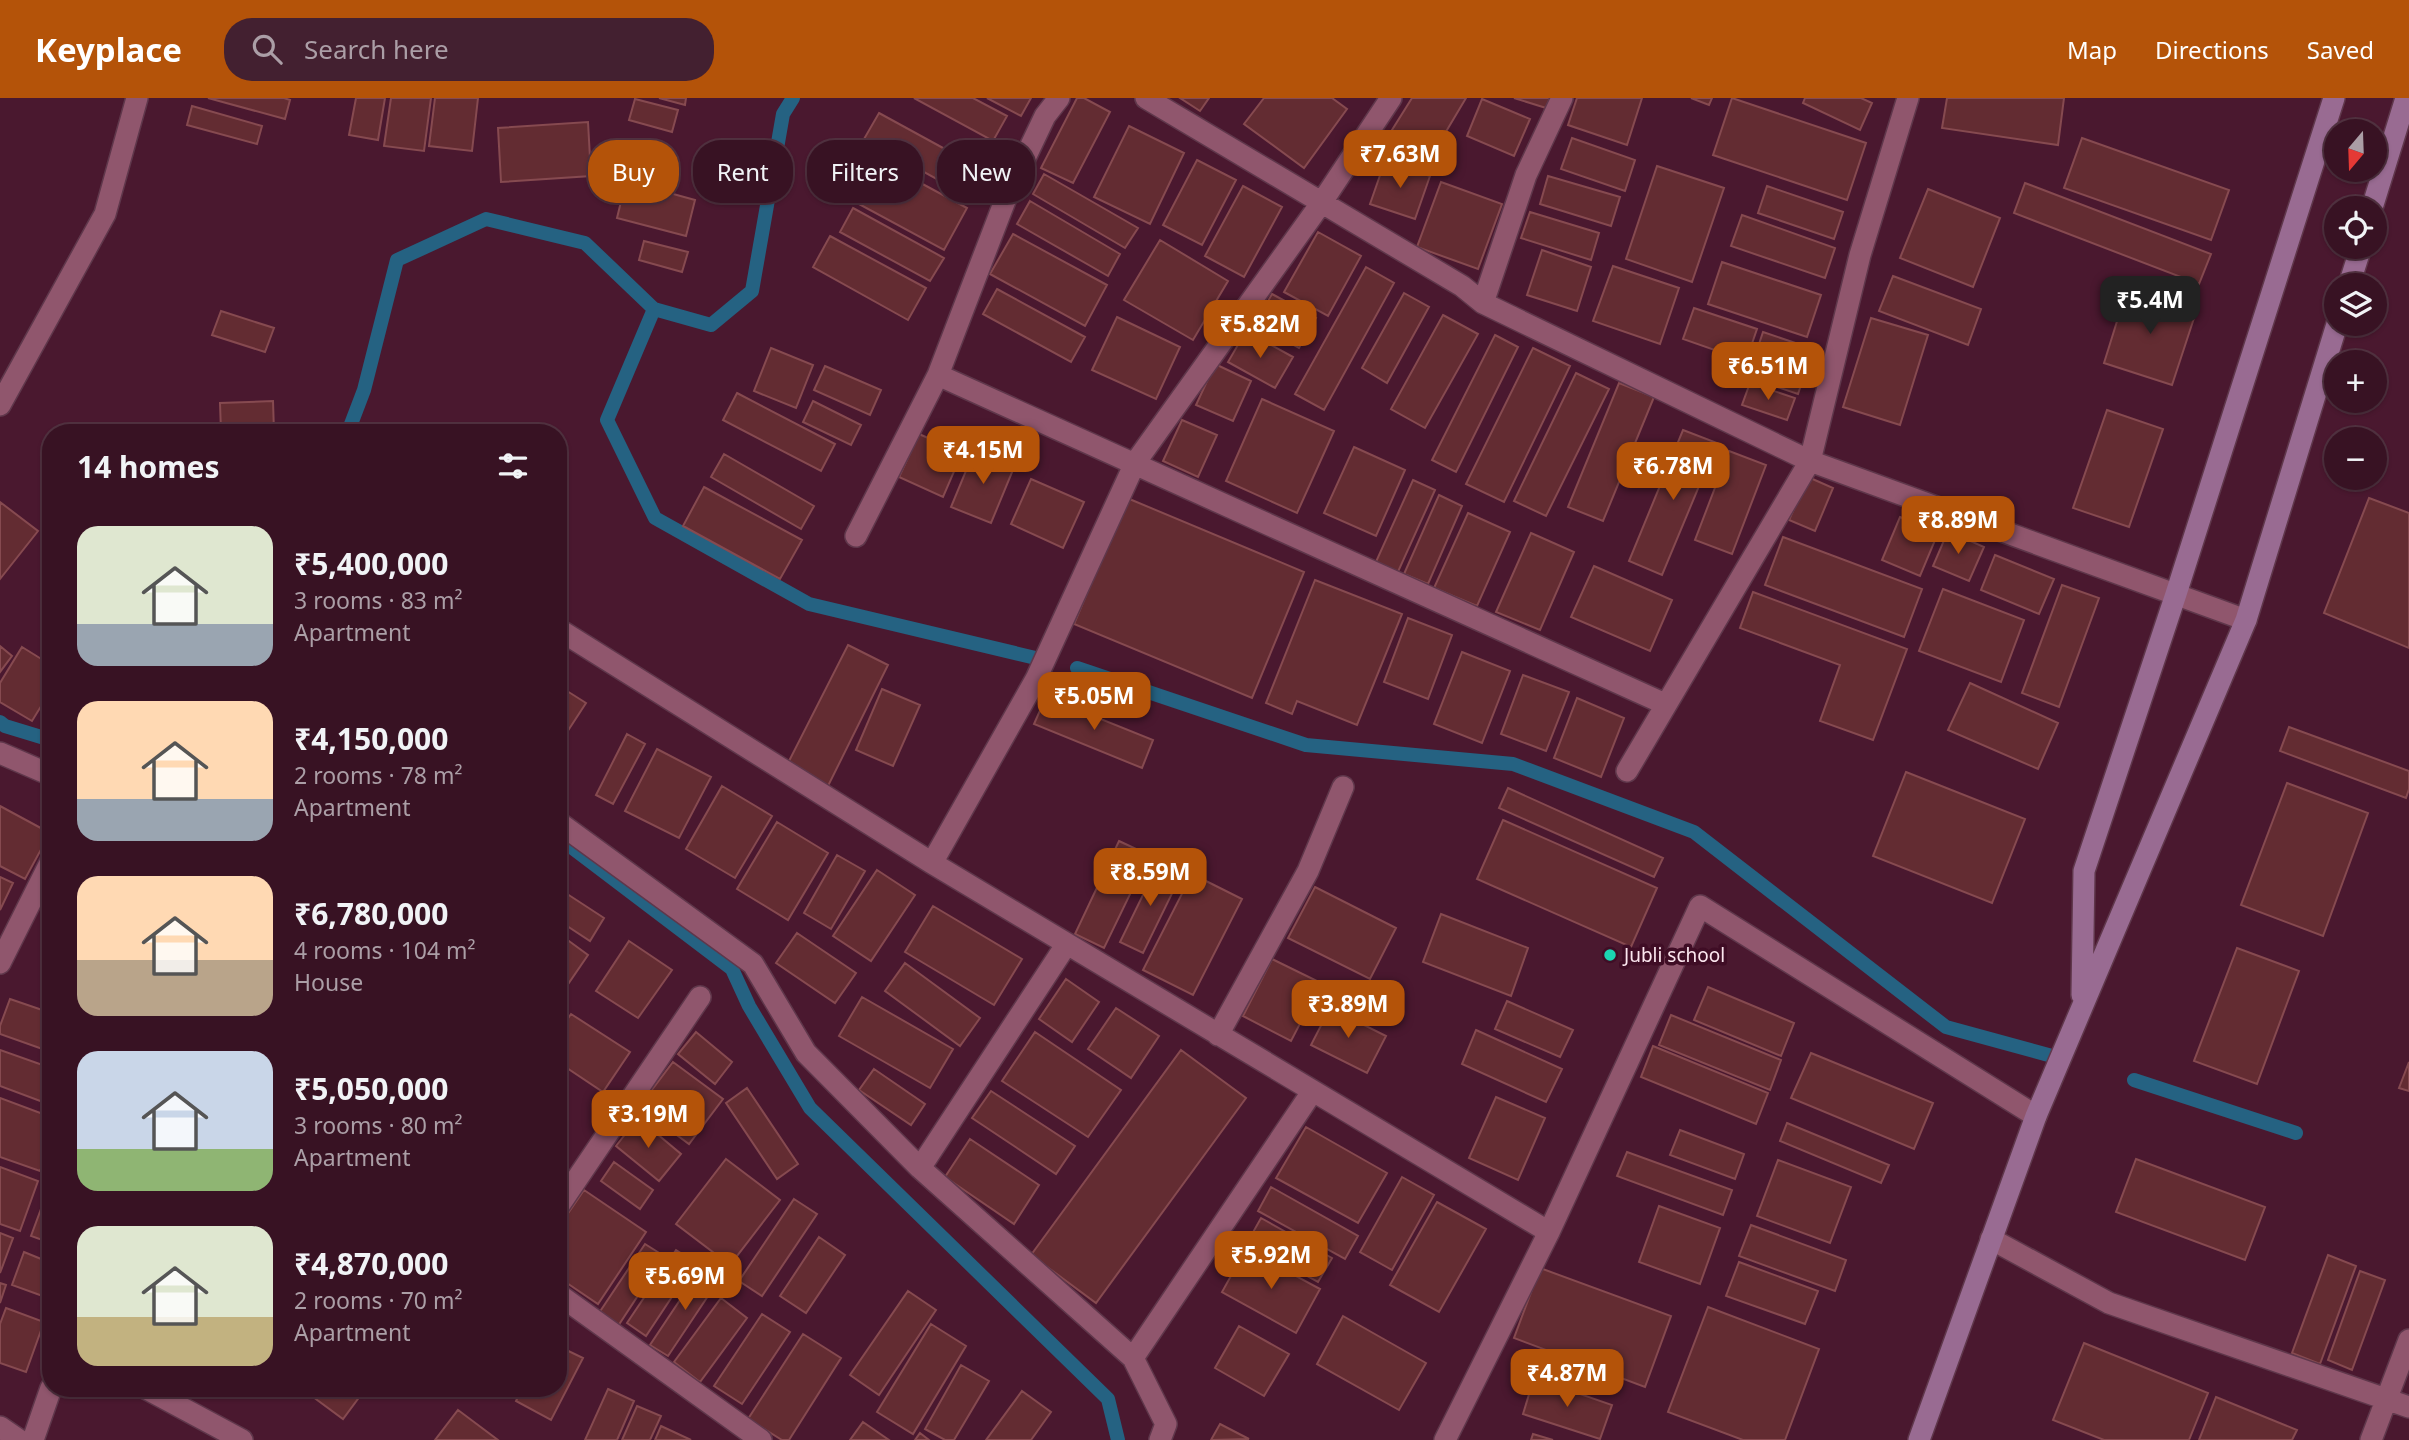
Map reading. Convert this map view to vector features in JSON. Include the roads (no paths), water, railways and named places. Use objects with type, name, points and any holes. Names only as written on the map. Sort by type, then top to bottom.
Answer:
[{"type":"street","points":[[0,405],[105,214],[137,98]]},
{"type":"street","points":[[856,536],[938,375],[1006,198],[1045,116],[1059,98]]},
{"type":"street","points":[[1146,98],[1462,286],[1483,303],[1810,461],[2246,620]]},
{"type":"street","points":[[932,863],[1036,679],[1135,463],[1322,202],[1391,98]]},
{"type":"street","points":[[1483,303],[1526,174],[1562,98]]},
{"type":"street","points":[[1627,771],[1810,461],[1860,255],[1908,98]]},
{"type":"street","points":[[2082,1007],[2084,871],[2176,594],[2333,98]]},
{"type":"street","points":[[2376,196],[2406,98]]},
{"type":"street","points":[[1919,1440],[2036,1116],[2246,620],[2333,336]]},
{"type":"street","points":[[938,375],[1665,704]]},
{"type":"street","points":[[567,635],[1066,945],[1549,1232]]},
{"type":"street","points":[[0,753],[42,771]]},
{"type":"street","points":[[1218,1035],[1308,871],[1343,787]]},
{"type":"street","points":[[567,829],[753,964],[806,1053],[920,1168],[1133,1358],[1166,1424],[1160,1440]]},
{"type":"street","points":[[0,963],[42,879]]},
{"type":"street","points":[[1445,1440],[1549,1232],[1700,906],[2036,1116]]},
{"type":"street","points":[[920,1168],[1066,945]]},
{"type":"street","points":[[567,1194],[700,997]]},
{"type":"street","points":[[1133,1358],[1312,1092]]},
{"type":"street","points":[[1991,1239],[2109,1303],[2409,1407]]},
{"type":"street","points":[[567,1300],[761,1440]]},
{"type":"street","points":[[2371,1440],[2409,1340]]},
{"type":"street","points":[[33,1440],[48,1397]]},
{"type":"street","points":[[162,1397],[242,1440]]},
{"type":"street","points":[[0,1427],[19,1440]]},
{"type":"waterway","points":[[351,424],[364,390],[397,260],[486,219],[585,243],[654,309],[711,325],[752,291],[783,114],[793,98]]},
{"type":"waterway","points":[[654,309],[607,420],[655,518],[809,604],[1044,660]]},
{"type":"waterway","points":[[1077,668],[1306,745],[1513,764],[1694,832],[1946,1027],[2063,1059]]},
{"type":"waterway","points":[[0,722],[42,737]]},
{"type":"waterway","points":[[567,844],[732,969],[749,1006],[810,1108],[1108,1399],[1118,1440]]},
{"type":"waterway","points":[[2134,1080],[2296,1133]]},
{"type":"place","name":"Jubli school","points":[[1610,955]]}]
